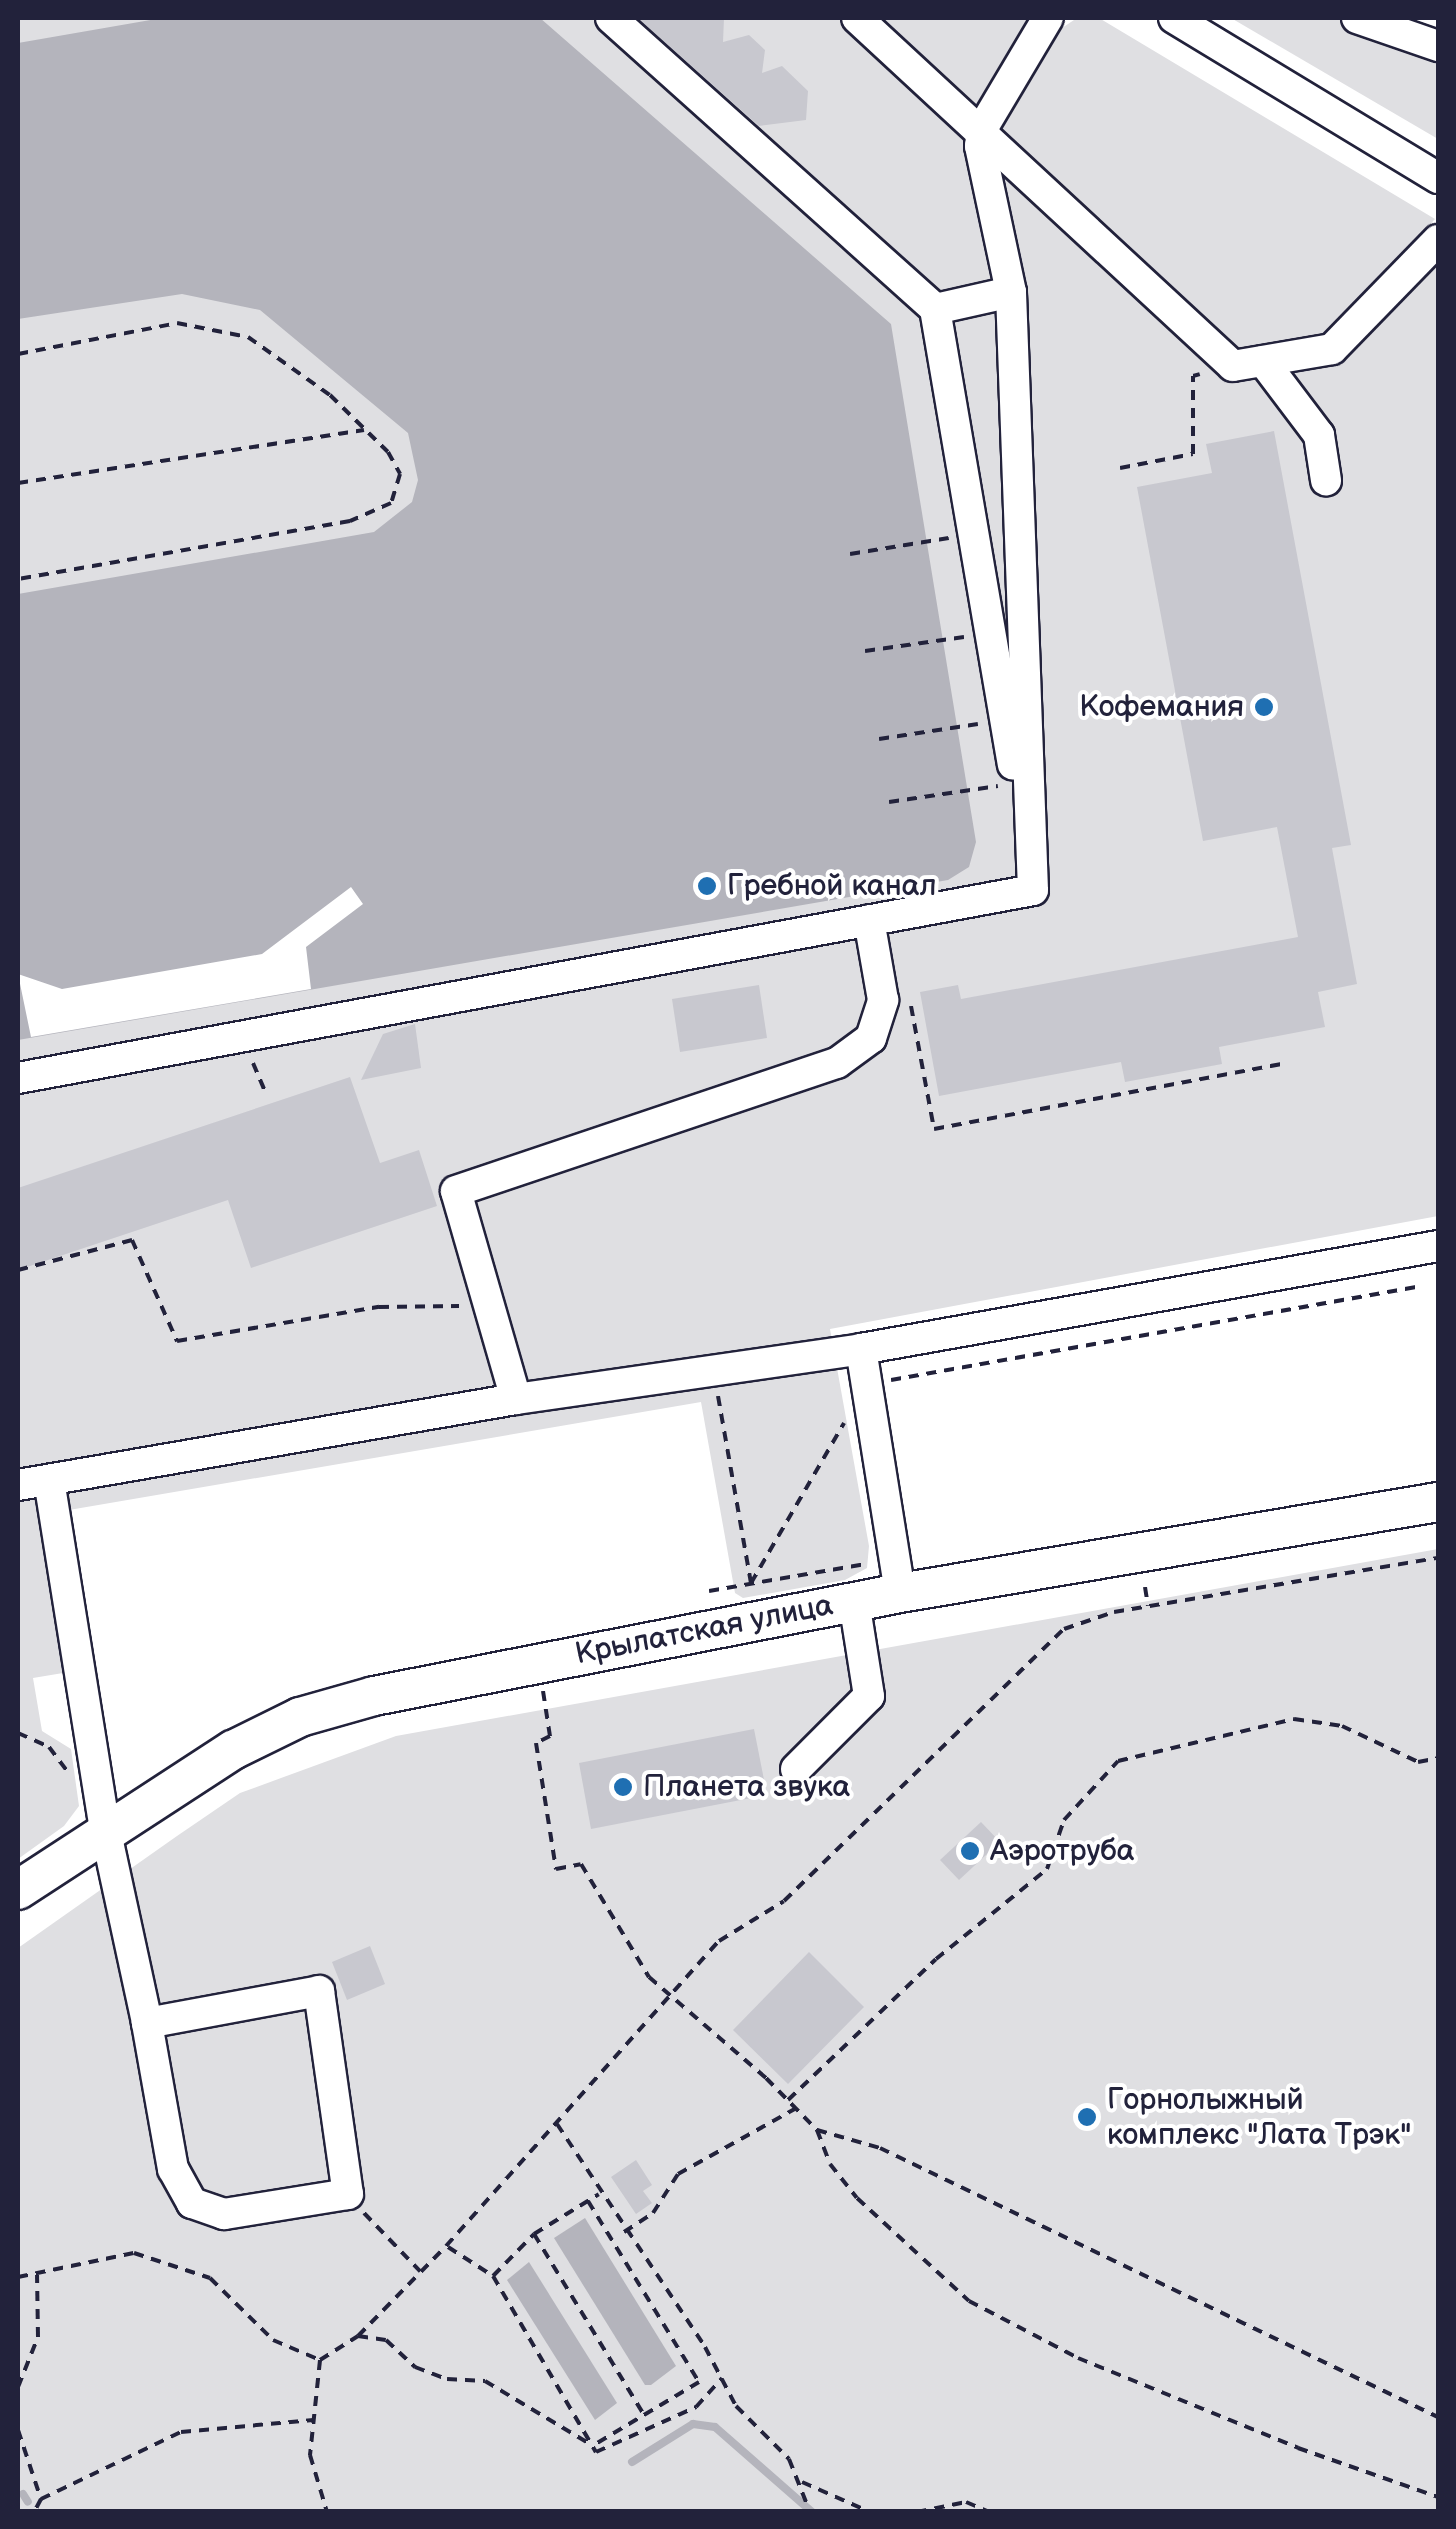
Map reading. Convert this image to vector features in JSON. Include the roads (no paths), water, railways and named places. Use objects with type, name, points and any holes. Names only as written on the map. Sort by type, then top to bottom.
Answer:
[{"type":"main road","name":"Крылатская улица","points":[[18,1890],[105,1828],[300,1718],[426,1684],[854,1601],[898,1576],[1438,1502]]},
{"type":"street","points":[[611,18],[935,309],[1033,890]]},
{"type":"street","points":[[857,18],[1248,364],[1318,434],[1326,480]]},
{"type":"street","points":[[1033,890],[1011,292],[982,129],[1048,18]]},
{"type":"street","points":[[1174,18],[1438,178]]},
{"type":"street","points":[[1357,18],[1438,45]]},
{"type":"street","points":[[1390,18],[1438,45]]},
{"type":"street","points":[[1248,364],[1332,349],[1438,240]]},
{"type":"street","points":[[935,309],[1011,292]]},
{"type":"street","points":[[18,1078],[1033,890]]},
{"type":"street","points":[[516,1399],[456,1191],[837,1063],[871,1038],[882,1000],[869,920]]},
{"type":"street","points":[[18,1485],[516,1399],[860,1349],[1438,1246]]},
{"type":"street","points":[[860,1349],[898,1576]]},
{"type":"street","points":[[48,1480],[105,1828],[148,2024],[173,2169],[192,2204],[224,2214],[348,2194],[319,1991],[148,2024]]},
{"type":"street","points":[[796,1769],[869,1696],[854,1601]]},
{"type":"waterway","points":[[632,2462],[693,2424],[715,2427],[812,2512]]},
{"type":"waterway","points":[[23,2494],[28,2502]]},
{"type":"place","name":"Кофемания","points":[[1264,707]]},
{"type":"place","name":"Гребной канал","points":[[707,886]]},
{"type":"place","name":"Планета звука","points":[[623,1787]]},
{"type":"place","name":"Аэротруба","points":[[970,1851]]},
{"type":"place","name":"Горнолыжный комплекс \"Лата Трэк\"","points":[[1087,2117]]}]
